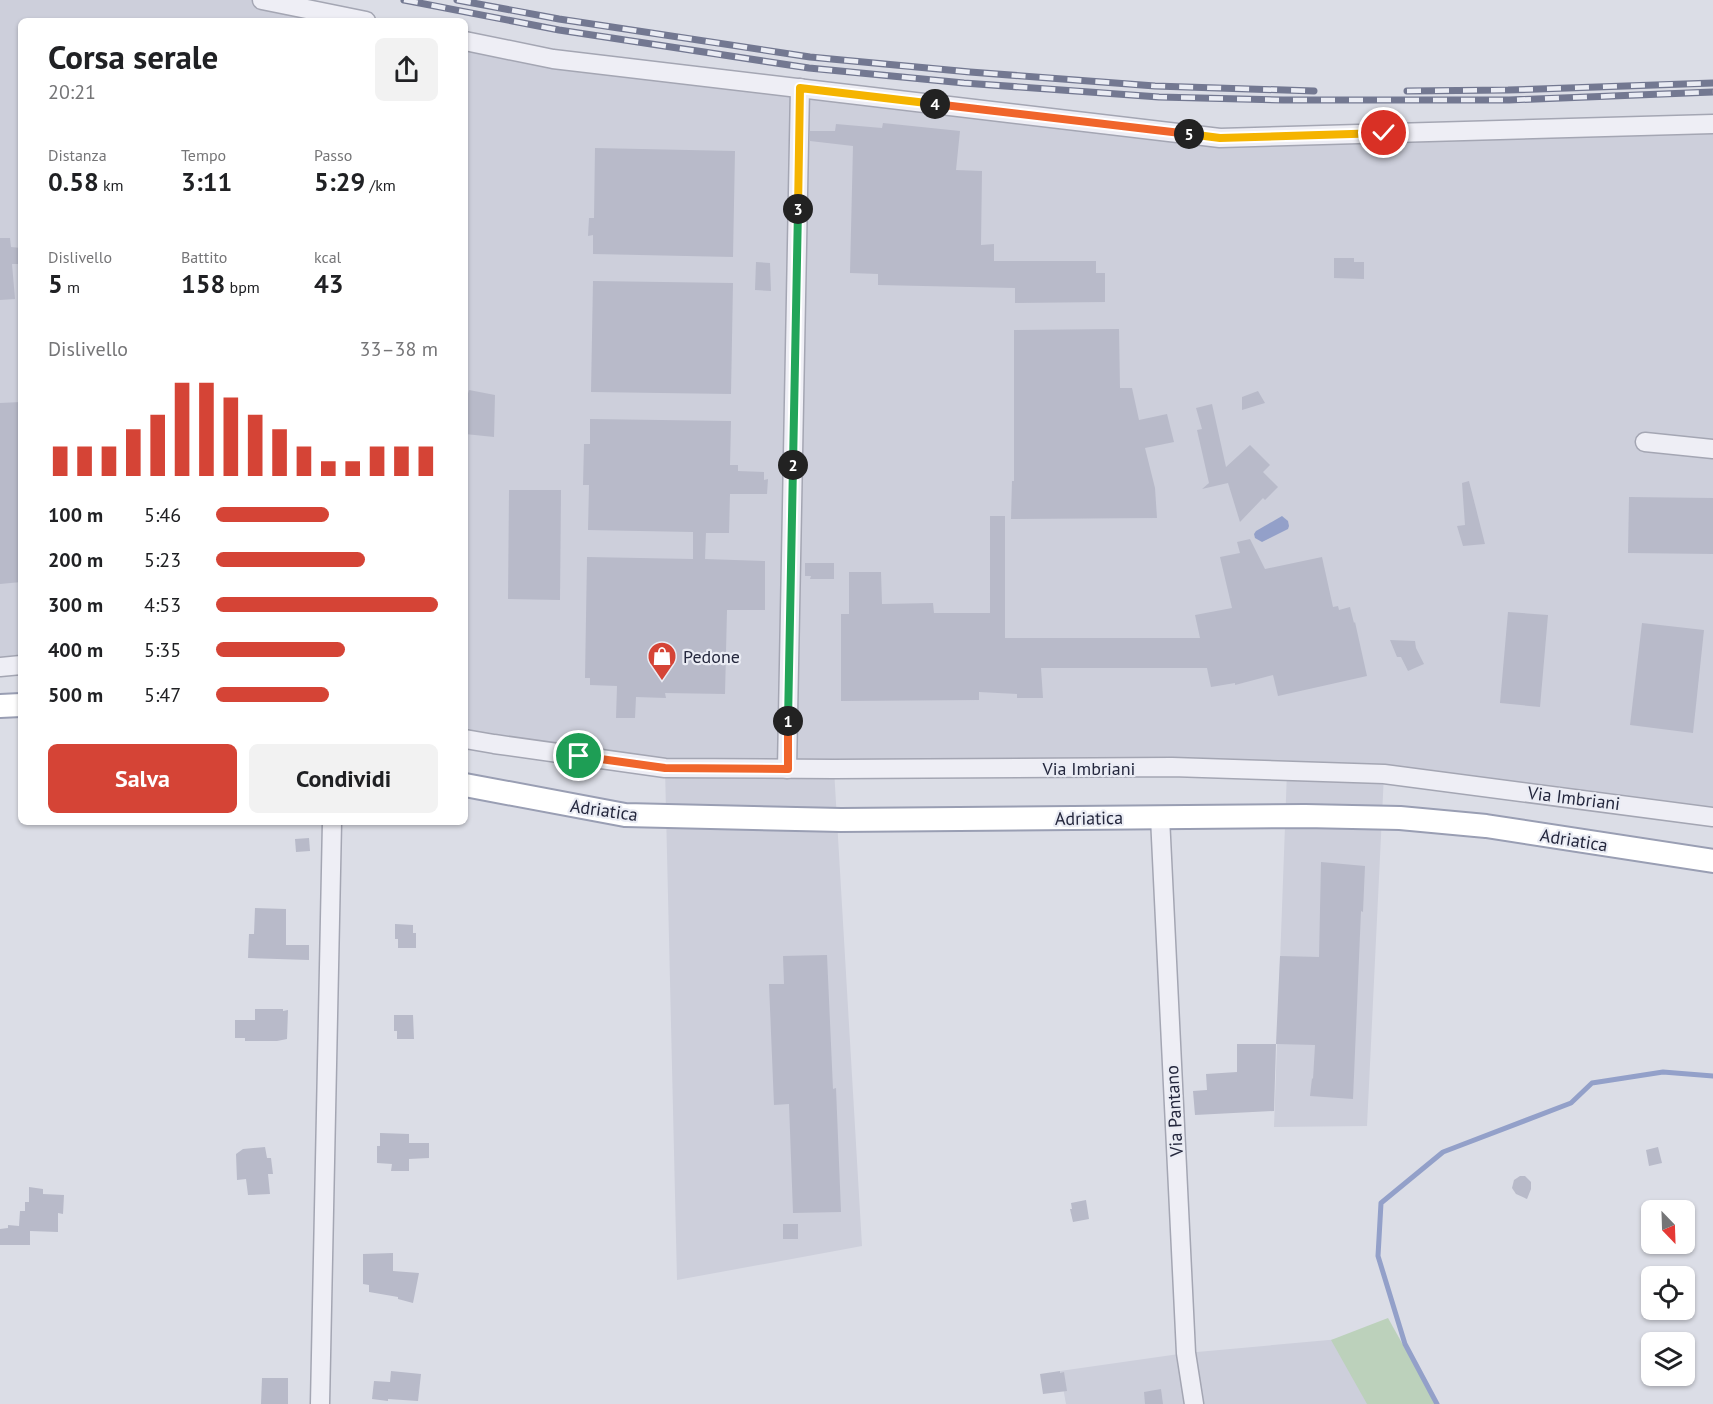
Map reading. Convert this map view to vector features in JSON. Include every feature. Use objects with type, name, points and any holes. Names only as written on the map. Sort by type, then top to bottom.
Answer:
[{"type":"main road","points":[[0,706],[18,705]]},
{"type":"main road","name":"Adriatica","points":[[468,786],[625,815],[841,820],[1305,816],[1400,818],[1486,826],[1713,861]]},
{"type":"street","points":[[262,0],[351,18]]},
{"type":"street","points":[[468,42],[553,59],[1220,138],[1713,124]]},
{"type":"street","points":[[788,769],[800,88]]},
{"type":"street","points":[[1644,442],[1713,449]]},
{"type":"street","points":[[0,667],[18,665]]},
{"type":"street","name":"Via Imbriani","points":[[468,739],[665,768],[1172,767],[1384,774],[1713,816]]},
{"type":"street","name":"Via Pantano","points":[[1160,817],[1186,1353],[1194,1404]]},
{"type":"street","points":[[320,1404],[332,825]]},
{"type":"shaded area","points":[[0,0],[262,0],[351,18],[18,18],[18,665],[0,667]]},
{"type":"shaded area","points":[[468,41],[1220,138],[1713,124],[1713,817],[1384,774],[1367,1126],[1274,1127],[1287,771],[834,769],[862,1246],[677,1280],[665,768],[468,739]]},
{"type":"shaded area","points":[[1340,1339],[1378,1404],[1066,1404],[1060,1371],[1186,1353]]},
{"type":"green space","points":[[1388,1318],[1436,1404],[1367,1404],[1331,1340]]},
{"type":"water","points":[[1282,516],[1288,521],[1288,529],[1262,542],[1255,538],[1256,531]]},
{"type":"building","points":[[883,123],[960,131],[956,170],[982,171],[981,245],[994,244],[994,261],[1096,261],[1096,273],[1105,273],[1105,302],[1015,303],[1015,288],[878,285],[878,274],[850,273],[853,146],[810,141],[810,131],[835,131],[836,124],[882,128]]},
{"type":"building","points":[[595,148],[735,151],[733,257],[593,254],[593,235],[588,236],[589,218],[594,218]]},
{"type":"building","points":[[0,238],[10,238],[11,247],[18,248],[18,264],[12,264],[15,299],[0,300]]},
{"type":"building","points":[[1334,258],[1354,258],[1354,262],[1364,262],[1364,279],[1334,278]]},
{"type":"building","points":[[756,262],[770,263],[771,291],[755,290]]},
{"type":"building","points":[[593,281],[733,283],[731,394],[591,392]]},
{"type":"building","points":[[1119,329],[1120,388],[1132,388],[1139,420],[1167,414],[1174,442],[1145,448],[1155,488],[1157,518],[1011,519],[1012,481],[1014,481],[1014,330]]},
{"type":"building","points":[[469,390],[495,395],[494,437],[468,434]]},
{"type":"building","points":[[1258,391],[1265,403],[1242,410],[1242,397]]},
{"type":"building","points":[[18,402],[18,582],[0,584],[0,403]]},
{"type":"building","points":[[1212,404],[1226,467],[1250,445],[1270,465],[1263,472],[1278,487],[1265,500],[1263,498],[1240,522],[1228,483],[1202,489],[1209,483],[1197,430],[1202,429],[1196,408]]},
{"type":"building","points":[[590,419],[731,421],[730,465],[738,465],[738,471],[764,472],[764,480],[768,479],[767,494],[730,494],[729,533],[706,533],[705,559],[765,561],[765,610],[727,610],[725,694],[665,693],[666,698],[636,697],[635,718],[616,718],[617,686],[590,685],[590,678],[585,678],[587,557],[693,559],[693,532],[588,530],[589,485],[583,485],[584,444],[590,444]]},
{"type":"building","points":[[1469,481],[1485,544],[1463,546],[1457,526],[1465,525],[1462,483]]},
{"type":"building","points":[[509,490],[561,490],[560,600],[508,599]]},
{"type":"building","points":[[1629,497],[1713,498],[1713,554],[1628,553]]},
{"type":"building","points":[[990,516],[1005,516],[1005,638],[1200,638],[1195,615],[1232,608],[1220,557],[1240,553],[1237,542],[1250,539],[1265,569],[1322,557],[1333,607],[1338,606],[1339,610],[1350,607],[1367,676],[1278,696],[1273,675],[1235,685],[1235,683],[1211,687],[1207,668],[1041,668],[1043,698],[1017,698],[1017,694],[979,692],[979,700],[841,701],[841,614],[849,614],[849,572],[881,572],[882,604],[933,603],[934,613],[990,613]]},
{"type":"building","points":[[805,563],[834,563],[834,579],[810,579],[811,576],[805,576]]},
{"type":"building","points":[[1508,612],[1548,615],[1540,707],[1500,703]]},
{"type":"building","points":[[1642,623],[1704,630],[1693,733],[1630,725]]},
{"type":"building","points":[[1390,640],[1415,641],[1424,664],[1408,671],[1401,657],[1397,657]]},
{"type":"building","points":[[309,838],[310,851],[296,852],[295,839]]},
{"type":"building","points":[[1321,862],[1365,866],[1353,1099],[1310,1096],[1315,1045],[1276,1044],[1280,956],[1319,957]]},
{"type":"building","points":[[255,908],[286,909],[286,945],[309,945],[309,960],[248,958],[249,934],[254,934]]},
{"type":"building","points":[[395,924],[413,925],[413,933],[416,933],[416,948],[398,948],[398,939],[395,939]]},
{"type":"building","points":[[827,955],[841,1212],[793,1213],[789,1104],[774,1105],[769,984],[784,984],[783,956]]},
{"type":"building","points":[[255,1009],[288,1010],[287,1039],[245,1041],[245,1038],[235,1038],[235,1020],[255,1020]]},
{"type":"building","points":[[394,1015],[413,1015],[414,1039],[397,1039],[397,1031],[394,1031]]},
{"type":"building","points":[[1237,1044],[1276,1044],[1274,1111],[1195,1115],[1193,1091],[1207,1090],[1206,1074],[1237,1072]]},
{"type":"building","points":[[380,1133],[409,1134],[409,1143],[429,1143],[429,1158],[409,1159],[409,1171],[391,1171],[392,1164],[377,1163]]},
{"type":"building","points":[[265,1147],[267,1158],[271,1158],[273,1174],[268,1174],[270,1194],[248,1195],[246,1179],[237,1180],[236,1154],[243,1149]]},
{"type":"building","points":[[1658,1147],[1662,1163],[1649,1166],[1646,1150]]},
{"type":"building","points":[[1525,1176],[1531,1182],[1527,1199],[1516,1194],[1512,1188],[1514,1180]]},
{"type":"building","points":[[29,1187],[43,1189],[43,1194],[64,1195],[63,1214],[58,1213],[58,1232],[30,1231],[30,1245],[0,1245],[0,1229],[8,1228],[8,1225],[19,1226],[20,1211],[25,1211],[25,1202],[29,1202]]},
{"type":"building","points":[[1086,1200],[1089,1219],[1073,1222],[1071,1203]]},
{"type":"building","points":[[783,1224],[798,1224],[798,1239],[783,1239]]},
{"type":"building","points":[[393,1253],[393,1271],[419,1273],[413,1303],[398,1299],[398,1297],[369,1292],[369,1285],[363,1284],[363,1254]]},
{"type":"building","points":[[391,1371],[421,1374],[418,1401],[372,1399],[374,1381],[390,1382]]},
{"type":"building","points":[[1060,1371],[1060,1373],[1064,1372],[1067,1391],[1043,1394],[1040,1374]]},
{"type":"building","points":[[262,1378],[288,1378],[288,1404],[261,1404]]},
{"type":"building","points":[[1161,1389],[1163,1404],[1145,1404],[1144,1392]]},
{"type":"waterway","points":[[1437,1404],[1405,1344],[1378,1256],[1381,1203],[1443,1152],[1571,1103],[1592,1083],[1663,1072],[1713,1076]]},
{"type":"railway","points":[[404,0],[559,30],[809,68],[964,83],[1159,97],[1283,100],[1509,100],[1713,92]]},
{"type":"railway","points":[[457,0],[559,19],[810,57],[1155,86],[1314,91]]},
{"type":"railway","points":[[1407,91],[1713,83]]},
{"type":"place","name":"Pedone","points":[[662,682]]},
{"type":"route","points":[[579,756],[665,768],[788,769],[800,88],[1220,138],[1384,133]]}]
